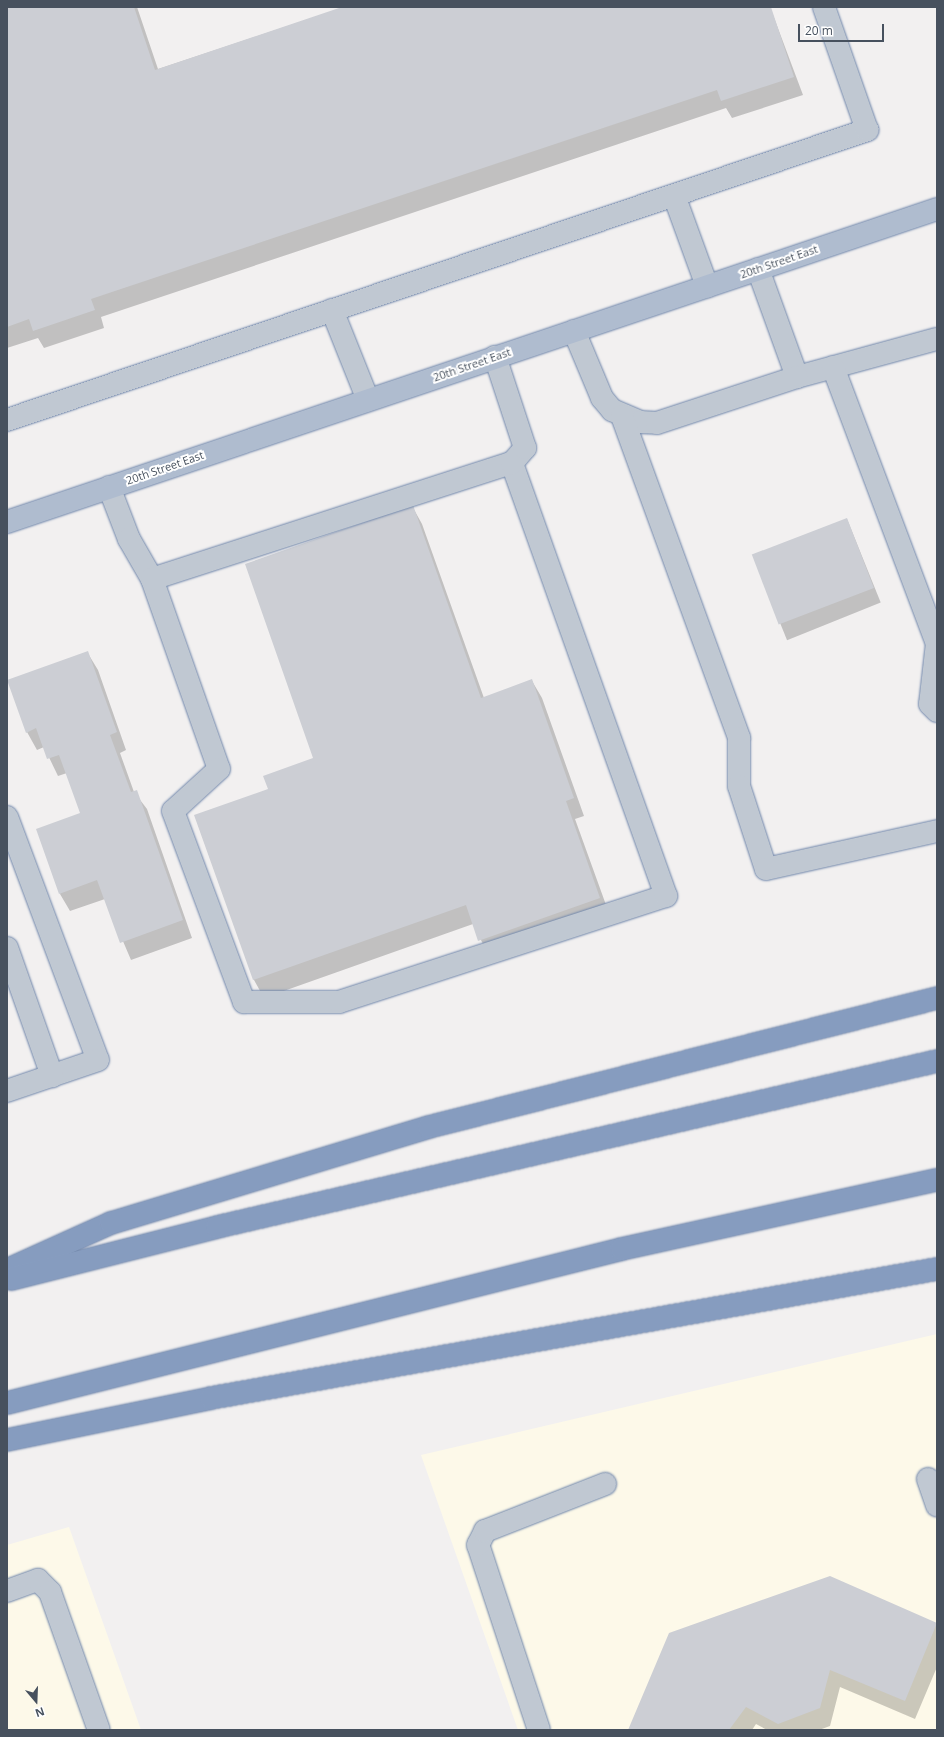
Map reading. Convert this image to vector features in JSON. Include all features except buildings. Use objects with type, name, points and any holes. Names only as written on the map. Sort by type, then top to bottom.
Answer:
[{"type":"highway","points":[[7,1270],[111,1223],[429,1127],[937,998]]},
{"type":"highway","points":[[7,1281],[217,1227],[937,1061]]},
{"type":"highway","points":[[7,1403],[622,1249],[937,1180]]},
{"type":"highway","points":[[7,1440],[211,1398],[937,1269]]},
{"type":"main road","name":"20th Street East","points":[[7,522],[937,209]]},
{"type":"lane","points":[[7,420],[332,310],[674,198],[867,130],[824,7]]},
{"type":"lane","points":[[674,198],[707,286]]},
{"type":"lane","points":[[758,269],[797,377]]},
{"type":"lane","points":[[332,310],[368,400]]},
{"type":"lane","points":[[574,331],[602,398],[622,416],[739,738],[739,786],[766,869],[937,831]]},
{"type":"lane","points":[[622,416],[657,422],[797,377],[937,339]]},
{"type":"lane","points":[[152,579],[512,463],[525,448],[495,357]]},
{"type":"lane","points":[[833,367],[937,643],[930,704],[937,711]]},
{"type":"lane","points":[[109,487],[129,539],[152,579],[219,769],[173,811],[244,1002],[340,1002],[444,971],[666,896],[512,463]]},
{"type":"lane","points":[[7,817],[98,1060],[7,1091]]},
{"type":"lane","points":[[7,948],[52,1076]]},
{"type":"lane","points":[[928,1479],[937,1505]]},
{"type":"lane","points":[[539,1730],[478,1545],[485,1531],[605,1484]]},
{"type":"lane","points":[[7,1591],[38,1580],[50,1592],[99,1730]]},
{"type":"shaded area","points":[[937,1334],[937,1730],[518,1730],[421,1455]]},
{"type":"shaded area","points":[[69,1527],[141,1730],[7,1730],[7,1545]]}]
